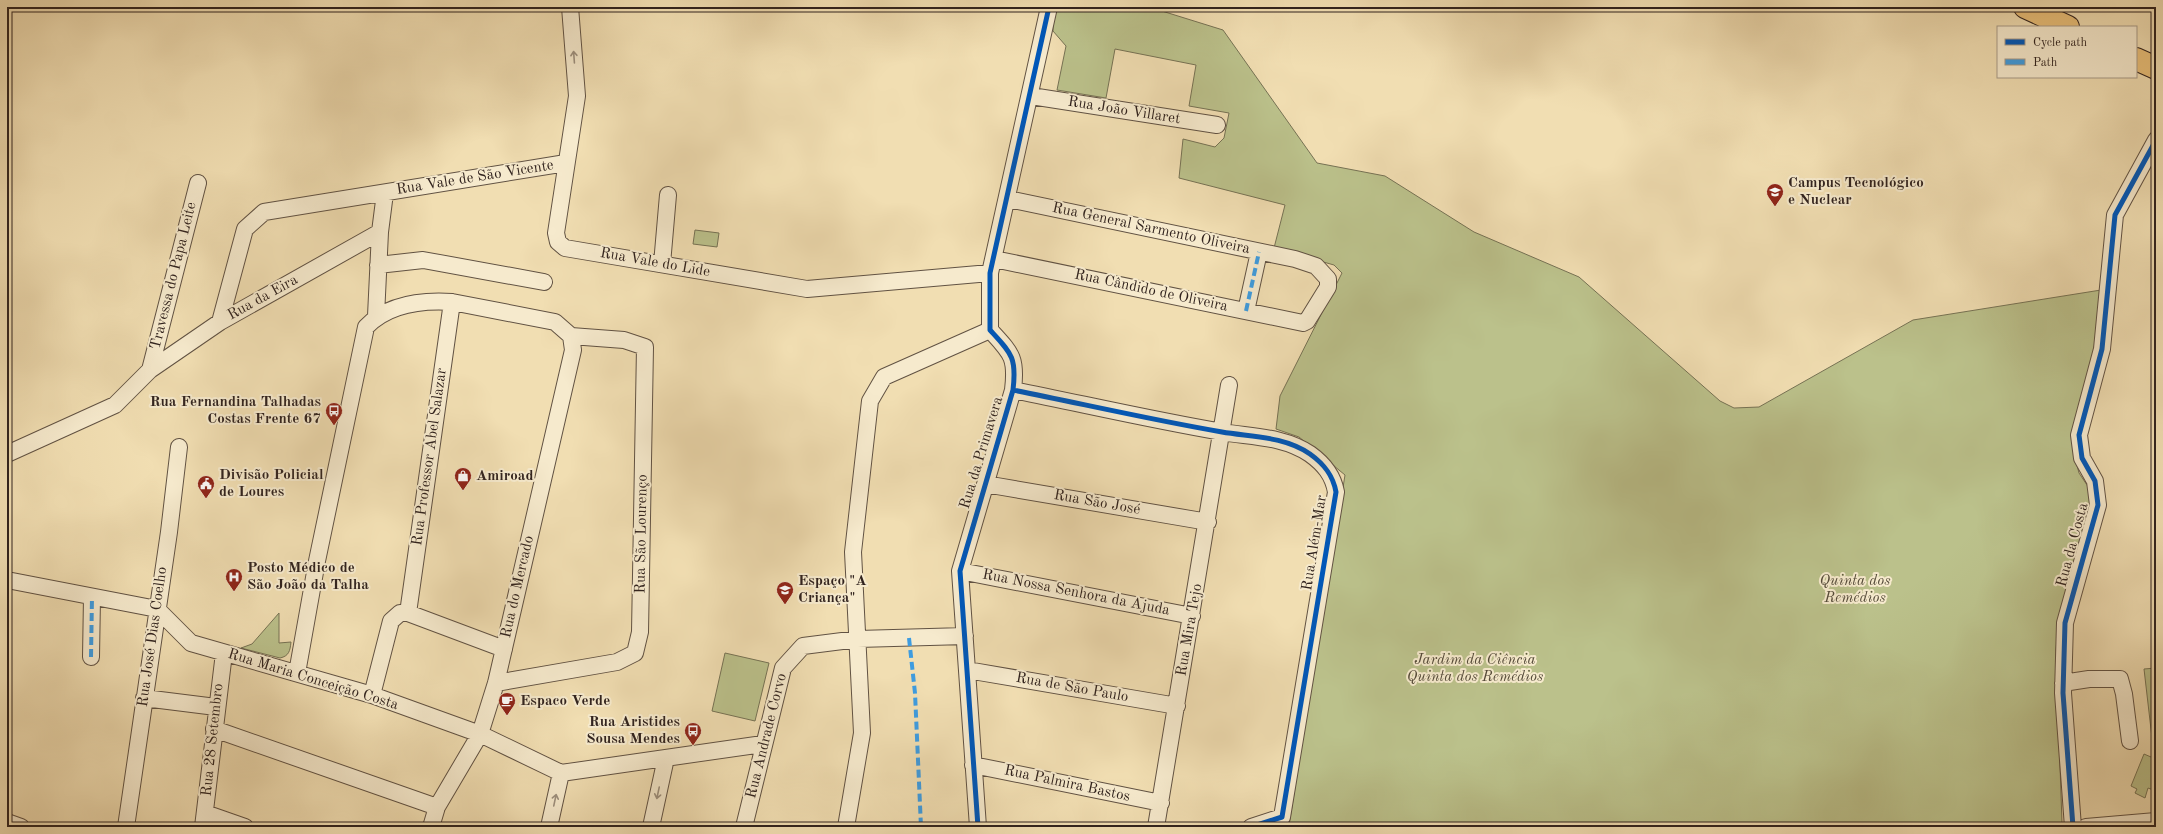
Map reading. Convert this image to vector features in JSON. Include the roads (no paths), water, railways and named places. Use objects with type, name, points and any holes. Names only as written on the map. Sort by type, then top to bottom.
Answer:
[{"type":"main road","points":[[2025,7],[2066,26]]},
{"type":"main road","points":[[2137,59],[2156,68]]},
{"type":"street","name":"Rua Vale do Lide","points":[[570,7],[577,96],[556,233],[558,242],[565,248],[807,289],[992,266]]},
{"type":"street","points":[[846,827],[862,733],[853,552],[870,401],[884,377],[990,330],[992,266],[1031,96],[1049,7]]},
{"type":"street","name":"Rua João Villaret","points":[[1031,96],[1217,125]]},
{"type":"street","name":"Rua da Costa","points":[[2073,827],[2063,683],[2065,623],[2098,506],[2096,481],[2082,458],[2080,434],[2102,349],[2112,231],[2115,216],[2127,191],[2156,140]]},
{"type":"street","name":"Rua Vale de São Vicente","points":[[220,322],[245,229],[264,212],[566,163]]},
{"type":"street","name":"Travessa do Papa Leite","points":[[150,370],[198,183]]},
{"type":"street","points":[[376,316],[380,232],[385,193]]},
{"type":"street","points":[[662,264],[668,196]]},
{"type":"street","name":"Rua General Sarmento Oliveira","points":[[1008,199],[1295,259],[1316,266],[1328,279],[1328,287],[1307,321]]},
{"type":"street","name":"Rua da Eira","points":[[7,454],[115,404],[150,370],[220,322],[380,232]]},
{"type":"street","points":[[1246,311],[1259,252]]},
{"type":"street","points":[[378,265],[423,260],[544,282]]},
{"type":"street","name":"Rua Cândido de Oliveira","points":[[992,266],[1246,311],[1303,323],[1307,321]]},
{"type":"street","points":[[297,673],[317,561],[366,327],[376,316],[404,305],[435,301],[452,302],[555,322],[571,336]]},
{"type":"street","name":"Rua Professor Abel Salazar","points":[[408,613],[452,302]]},
{"type":"street","name":"Rua da Primavera","points":[[978,827],[972,765],[960,571],[1014,390],[1015,376],[1011,354],[990,330]]},
{"type":"street","name":"Rua do Mercado","points":[[431,827],[436,808],[480,734],[496,683],[573,350],[571,336]]},
{"type":"street","name":"Rua São Lourenço","points":[[496,683],[617,662],[635,653],[640,632],[645,347],[624,340],[571,336]]},
{"type":"street","name":"Rua Mira Tejo","points":[[1156,827],[1223,432],[1229,386]]},
{"type":"street","name":"Rua Além-Mar","points":[[1014,390],[1223,432],[1275,439],[1309,453],[1328,470],[1334,480],[1336,492],[1282,817],[1251,827]]},
{"type":"street","name":"Rua José Dias Coelho","points":[[126,827],[169,532],[179,447]]},
{"type":"street","name":"Rua São José","points":[[985,484],[1208,522]]},
{"type":"street","name":"Rua Nossa Senhora da Ajuda","points":[[960,571],[1192,616]]},
{"type":"street","points":[[7,580],[157,609]]},
{"type":"street","points":[[91,657],[92,596]]},
{"type":"street","name":"Rua Maria Conceição Costa","points":[[157,609],[191,643],[372,695],[480,734],[561,773]]},
{"type":"street","points":[[372,695],[391,621],[400,613],[408,613],[504,649]]},
{"type":"street","name":"Rua Andrade Corvo","points":[[744,827],[763,744],[783,668],[803,646],[858,639],[964,636]]},
{"type":"street","name":"Rua 28 Setembro","points":[[204,820],[216,707],[224,653]]},
{"type":"street","name":"Rua de São Paulo","points":[[967,670],[1176,706]]},
{"type":"street","points":[[2063,683],[2089,679],[2120,679],[2124,694],[2130,741]]},
{"type":"street","points":[[144,698],[216,707]]},
{"type":"street","points":[[214,729],[436,808]]},
{"type":"street","points":[[549,827],[561,773],[763,744]]},
{"type":"street","points":[[651,827],[666,758]]},
{"type":"street","name":"Rua Palmira Bastos","points":[[972,765],[1161,803]]},
{"type":"street","points":[[204,820],[245,827]]},
{"type":"street","points":[[2086,827],[2156,821]]},
{"type":"street","points":[[7,822],[21,827]]},
{"type":"place","name":"Campus Tecnológico e Nuclear","points":[[1775,207]]},
{"type":"place","name":"Rua Fernandina Talhadas Costas Frente 67","points":[[334,426]]},
{"type":"place","name":"Amiroad","points":[[463,491]]},
{"type":"place","name":"Divisão Policial de Loures","points":[[206,499]]},
{"type":"place","name":"Posto Médico de São João da Talha","points":[[234,592]]},
{"type":"place","name":"Espaço \"A Criança\"","points":[[785,605]]},
{"type":"place","name":"Espaco Verde","points":[[507,716]]},
{"type":"place","name":"Rua Aristides Sousa Mendes","points":[[693,746]]},
{"type":"park label","name":"Quinta dos Remédios","points":[[1855,590]]},
{"type":"park label","name":"Jardim da Ciência Quinta dos Remédios","points":[[1475,668]]}]
